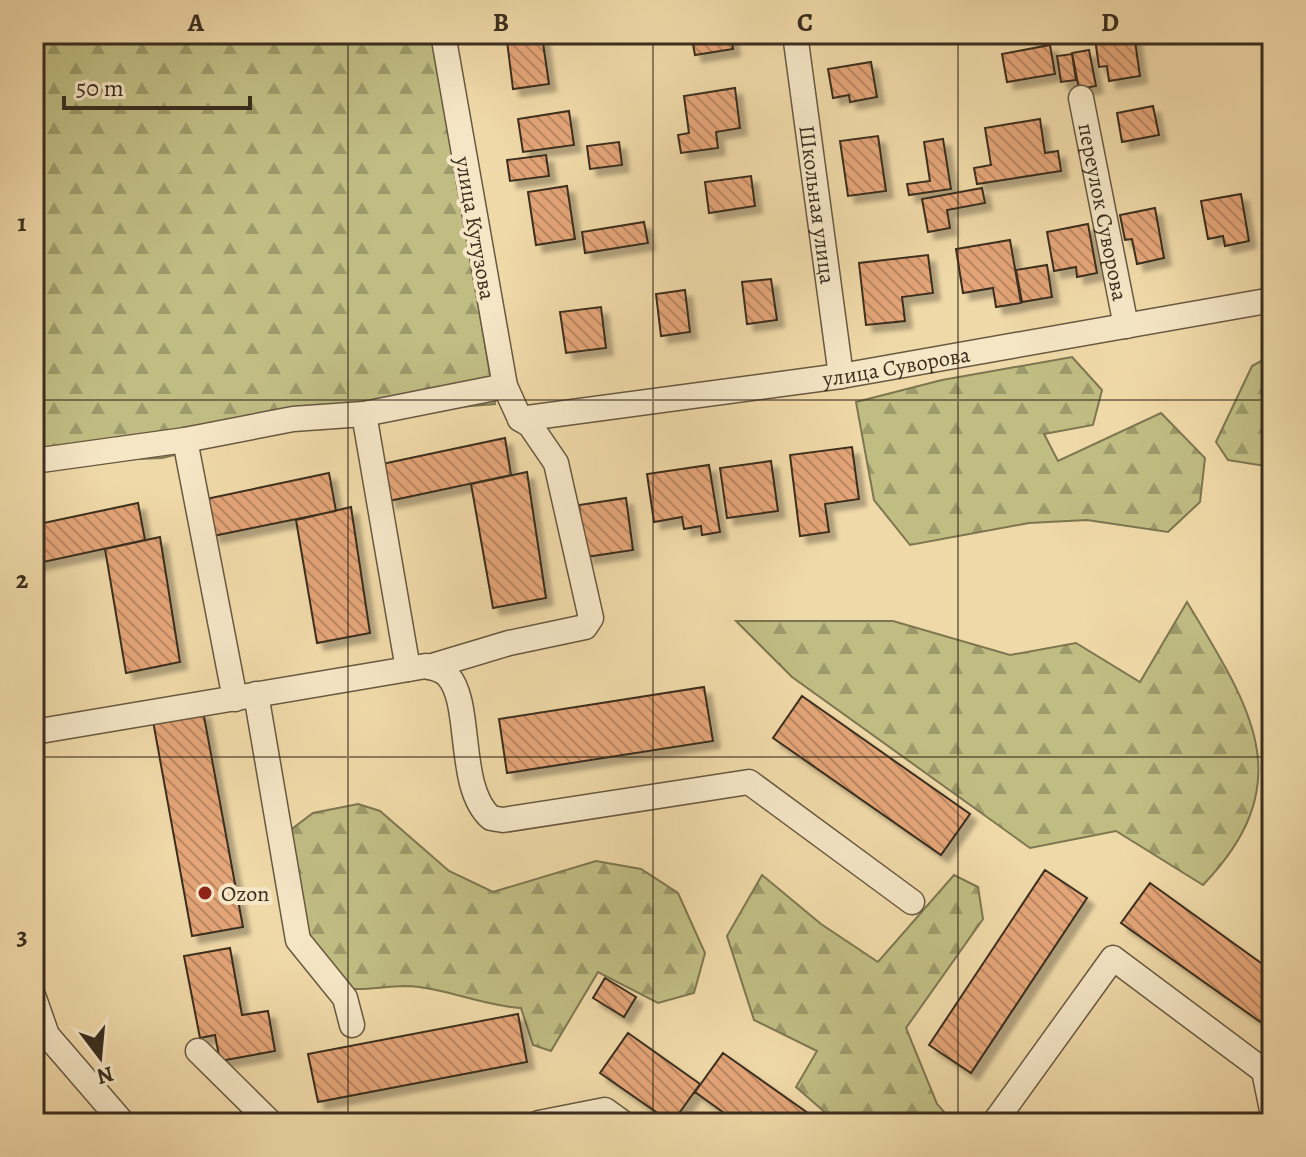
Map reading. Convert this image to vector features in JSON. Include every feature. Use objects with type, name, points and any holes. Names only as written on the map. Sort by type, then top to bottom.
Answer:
[{"type":"street","name":"улица Кутузова","points":[[418,668],[590,623],[556,463],[530,425],[520,419],[505,386],[443,34]]},
{"type":"street","name":"Школьная улица","points":[[795,34],[841,376]]},
{"type":"street","name":"переулок Суворова","points":[[1081,98],[1126,326]]},
{"type":"street","name":"улица Суворова","points":[[520,419],[841,376],[1272,300]]},
{"type":"street","points":[[34,461],[185,440],[293,419],[364,414],[505,386]]},
{"type":"street","points":[[364,414],[418,668]]},
{"type":"street","points":[[185,440],[298,940],[345,998],[352,1025]]},
{"type":"street","points":[[34,732],[418,668],[448,675],[454,685],[476,799],[491,818],[503,820],[749,782],[912,902]]},
{"type":"street","points":[[994,1123],[1113,958],[1264,1071],[1272,1110]]},
{"type":"street","points":[[35,1005],[47,1035],[123,1123]]},
{"type":"street","points":[[198,1051],[271,1123]]},
{"type":"street","points":[[539,1123],[605,1110],[623,1123]]},
{"type":"green space","points":[[34,34],[433,34],[495,404],[330,417],[162,458],[34,463]]},
{"type":"green space","points":[[1272,355],[1272,467],[1228,460],[1216,442],[1252,366]]},
{"type":"green space","points":[[1072,357],[1102,390],[1093,425],[1044,434],[1058,461],[1161,413],[1205,458],[1200,502],[1168,532],[1087,520],[1029,523],[910,545],[874,500],[856,402],[942,380]]},
{"type":"green space","points":[[1187,602],[1230,675],[1246,710],[1256,744],[1258,777],[1251,812],[1234,847],[1203,885],[1116,831],[1030,848],[792,677],[736,621],[893,621],[1010,655],[1076,643],[1140,682]]},
{"type":"green space","points":[[358,804],[380,811],[449,871],[493,892],[596,861],[641,869],[678,893],[705,953],[694,993],[658,1003],[598,972],[551,1051],[533,1045],[521,1008],[420,987],[352,989],[332,984],[322,978],[280,838],[313,813]]},
{"type":"green space","points":[[762,875],[821,924],[878,962],[954,875],[978,887],[983,919],[906,1028],[937,1104],[954,1123],[882,1123],[874,1115],[836,1122],[796,1087],[817,1051],[754,1020],[727,936]]},
{"type":"building","points":[[691,34],[731,34],[733,49],[695,55]]},
{"type":"building","points":[[1134,34],[1140,76],[1109,81],[1107,66],[1099,67],[1095,39]]},
{"type":"building","points":[[542,36],[549,84],[513,89],[507,41]]},
{"type":"building","points":[[1050,45],[1055,74],[1007,82],[1002,54]]},
{"type":"building","points":[[1089,50],[1096,86],[1079,89],[1072,53]]},
{"type":"building","points":[[1072,54],[1076,80],[1061,82],[1057,56]]},
{"type":"building","points":[[871,62],[877,97],[850,102],[849,95],[833,98],[828,69]]},
{"type":"building","points":[[735,88],[740,128],[716,132],[718,148],[681,153],[678,135],[689,133],[684,96]]},
{"type":"building","points":[[1153,106],[1159,135],[1122,142],[1117,113]]},
{"type":"building","points":[[569,111],[574,145],[523,152],[518,119]]},
{"type":"building","points":[[1040,119],[1045,153],[1058,151],[1061,171],[977,184],[974,168],[991,165],[985,128]]},
{"type":"building","points":[[878,136],[886,191],[848,196],[840,141]]},
{"type":"building","points":[[943,139],[951,189],[909,195],[907,184],[930,181],[924,142]]},
{"type":"building","points":[[619,142],[622,165],[590,169],[587,146]]},
{"type":"building","points":[[546,155],[549,176],[510,181],[507,160]]},
{"type":"building","points":[[751,176],[755,206],[709,213],[705,182]]},
{"type":"building","points":[[567,186],[575,239],[536,245],[528,192]]},
{"type":"building","points":[[982,188],[985,203],[947,210],[950,228],[928,232],[922,199]]},
{"type":"building","points":[[1241,194],[1249,241],[1225,246],[1223,236],[1208,239],[1201,201]]},
{"type":"building","points":[[1155,208],[1164,258],[1137,264],[1132,239],[1125,240],[1120,215]]},
{"type":"building","points":[[644,222],[648,243],[585,253],[582,232]]},
{"type":"building","points":[[1088,224],[1097,273],[1077,277],[1076,267],[1054,271],[1047,232]]},
{"type":"building","points":[[1010,240],[1021,303],[996,307],[993,288],[963,293],[956,249]]},
{"type":"building","points":[[928,255],[933,293],[902,297],[905,321],[866,325],[859,263]]},
{"type":"building","points":[[1047,265],[1052,297],[1022,302],[1016,270]]},
{"type":"building","points":[[771,279],[777,320],[747,324],[742,282]]},
{"type":"building","points":[[685,290],[690,332],[661,336],[656,294]]},
{"type":"building","points":[[601,307],[606,348],[566,353],[560,312]]},
{"type":"building","points":[[505,438],[511,475],[389,501],[382,464]]},
{"type":"building","points":[[852,447],[859,499],[825,504],[829,532],[800,536],[790,455]]},
{"type":"building","points":[[771,461],[778,511],[727,518],[720,468]]},
{"type":"building","points":[[709,465],[720,532],[702,535],[701,526],[684,529],[682,517],[654,522],[647,474]]},
{"type":"building","points":[[527,472],[546,598],[493,608],[471,484]]},
{"type":"building","points":[[329,473],[336,511],[213,536],[206,499]]},
{"type":"building","points":[[626,498],[633,550],[586,557],[579,505]]},
{"type":"building","points":[[138,503],[145,540],[34,564],[34,525]]},
{"type":"building","points":[[351,507],[370,633],[317,643],[296,520]]},
{"type":"building","points":[[160,537],[180,662],[126,673],[105,549]]},
{"type":"building","points":[[704,687],[713,741],[507,773],[499,719]]},
{"type":"building","points":[[802,696],[970,814],[941,855],[773,738]]},
{"type":"building","points":[[203,711],[243,927],[192,936],[153,721]]},
{"type":"building","points":[[1045,870],[1087,898],[971,1073],[929,1045]]},
{"type":"building","points":[[1150,883],[1272,971],[1272,1019],[1266,1026],[1121,923]]},
{"type":"building","points":[[230,948],[242,1015],[268,1011],[275,1051],[220,1061],[215,1035],[200,1038],[184,956]]},
{"type":"building","points":[[605,978],[636,997],[624,1017],[593,998]]},
{"type":"building","points":[[518,1014],[527,1062],[318,1102],[308,1054]]},
{"type":"building","points":[[628,1033],[700,1084],[672,1123],[600,1073]]},
{"type":"building","points":[[723,1053],[822,1123],[738,1123],[695,1092]]},
{"type":"place","name":"Ozon","points":[[205,893]]}]
